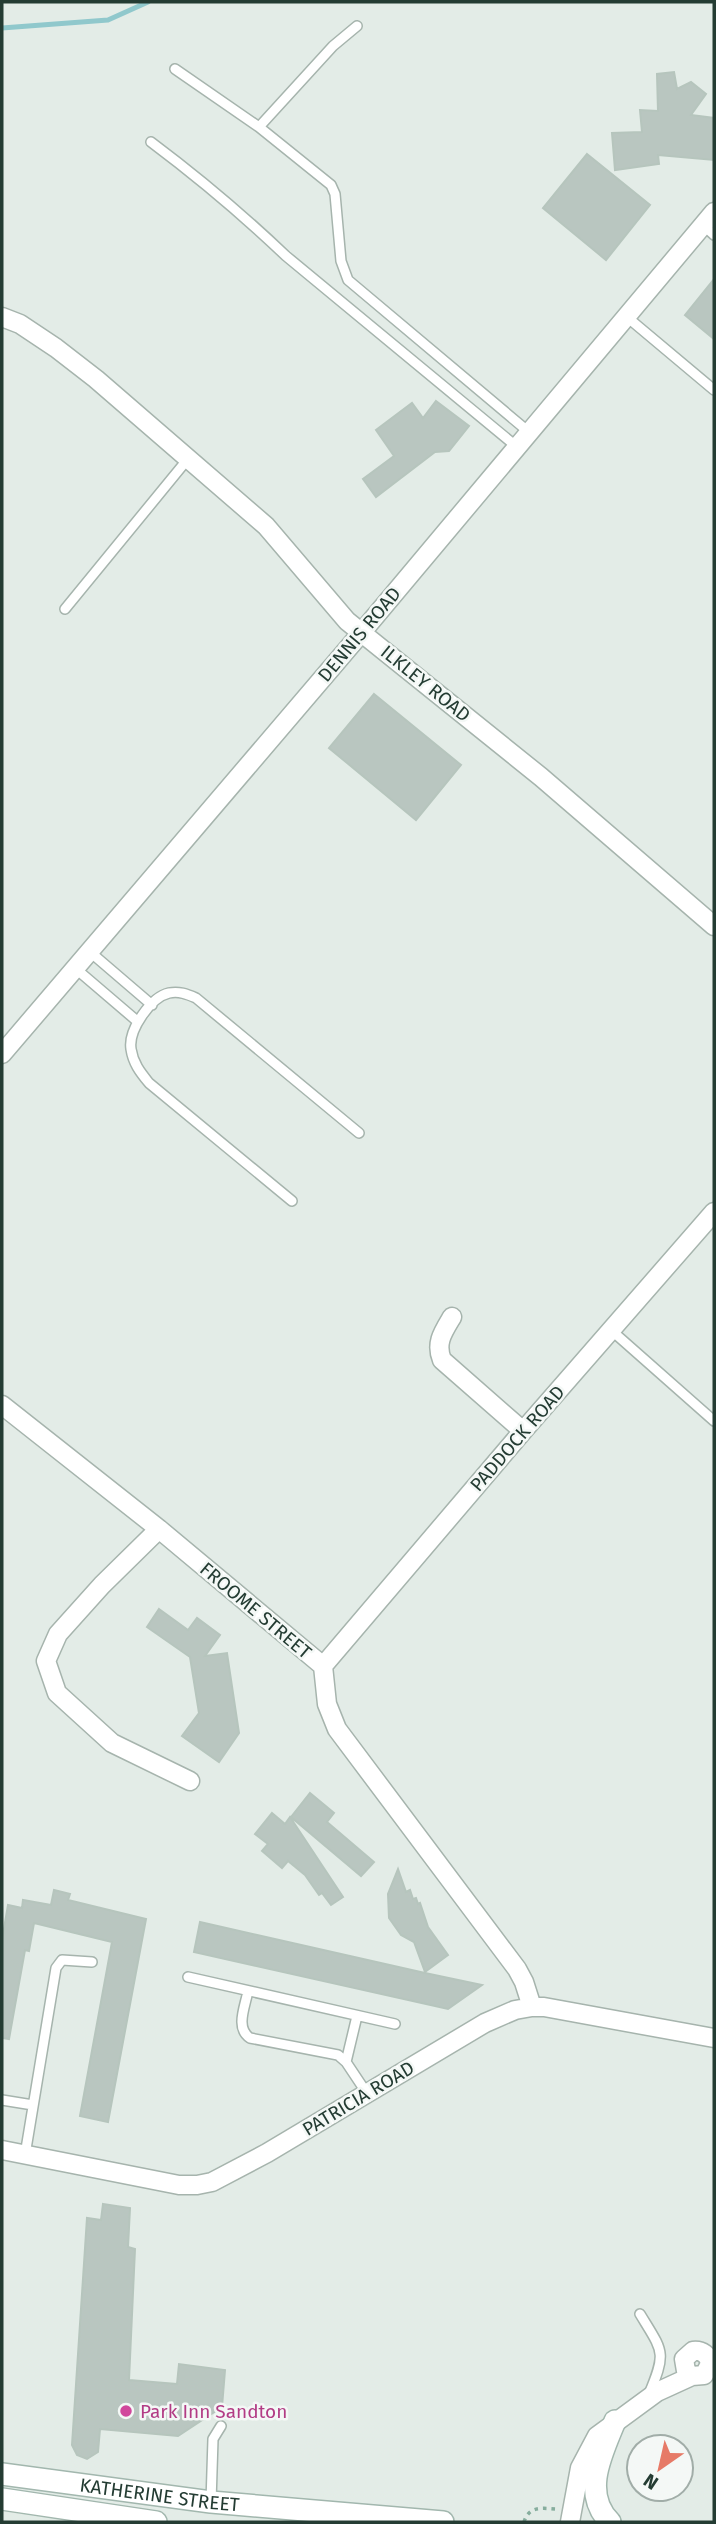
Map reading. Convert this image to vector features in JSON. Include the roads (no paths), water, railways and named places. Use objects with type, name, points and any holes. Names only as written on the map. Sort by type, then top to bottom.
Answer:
[{"type":"main road","points":[[610,2522],[603,2515],[595,2489],[599,2462],[615,2421]]},
{"type":"main road","name":"KATHERINE STREET","points":[[2,2474],[211,2501],[443,2522]]},
{"type":"main road","name":"KATHERINE STREET","points":[[2,2500],[156,2522]]},
{"type":"street","name":"DENNIS ROAD","points":[[2,1054],[627,317],[711,224]]},
{"type":"street","name":"ILKLEY ROAD","points":[[2,317],[20,324],[81,367],[266,526],[335,609],[541,777],[714,926]]},
{"type":"street","name":"PADDOCK ROAD","points":[[323,1666],[714,1212]]},
{"type":"street","points":[[452,1317],[439,1342],[442,1360],[523,1431]]},
{"type":"street","name":"FROOME STREET","points":[[2,1405],[159,1529],[323,1666],[327,1704],[337,1729],[517,1969],[531,2007]]},
{"type":"street","points":[[159,1529],[102,1585],[58,1634],[46,1661],[57,1693],[112,1743],[190,1781]]},
{"type":"street","name":"PATRICIA ROAD","points":[[2,2150],[140,2178],[197,2185],[220,2178],[267,2153],[485,2023],[515,2010],[531,2007],[564,2010],[714,2038]]},
{"type":"street","points":[[571,2516],[580,2468],[597,2436],[688,2370],[686,2356],[693,2351],[711,2354]]},
{"type":"lane","points":[[259,127],[333,46],[357,26]]},
{"type":"lane","points":[[175,69],[259,127],[331,185],[335,194],[341,261],[348,280],[530,433]]},
{"type":"lane","points":[[151,142],[208,186],[286,256],[517,447]]},
{"type":"lane","points":[[627,317],[714,390]]},
{"type":"lane","points":[[65,609],[187,460]]},
{"type":"lane","points":[[89,951],[152,1005]]},
{"type":"lane","points":[[75,968],[137,1021]]},
{"type":"lane","points":[[292,1201],[149,1083],[136,1068],[130,1047],[132,1034],[137,1021],[152,1005],[167,993],[183,992],[196,998],[359,1133]]},
{"type":"lane","points":[[611,1330],[714,1421]]},
{"type":"lane","points":[[25,2155],[56,1968],[62,1960],[92,1962]]},
{"type":"lane","points":[[188,1977],[395,2024]]},
{"type":"lane","points":[[248,1991],[241,2026],[243,2033],[250,2038],[338,2055],[346,2062],[366,2092]]},
{"type":"lane","points":[[346,2062],[357,2016]]},
{"type":"lane","points":[[2,2100],[33,2105]]},
{"type":"lane","points":[[640,2314],[657,2342],[661,2358],[652,2395]]},
{"type":"lane","points":[[211,2501],[213,2439],[220,2426]]},
{"type":"waterway","points":[[2,28],[108,20],[148,2]]},
{"type":"place","name":"Park Inn Sandton","points":[[126,2411]]}]
